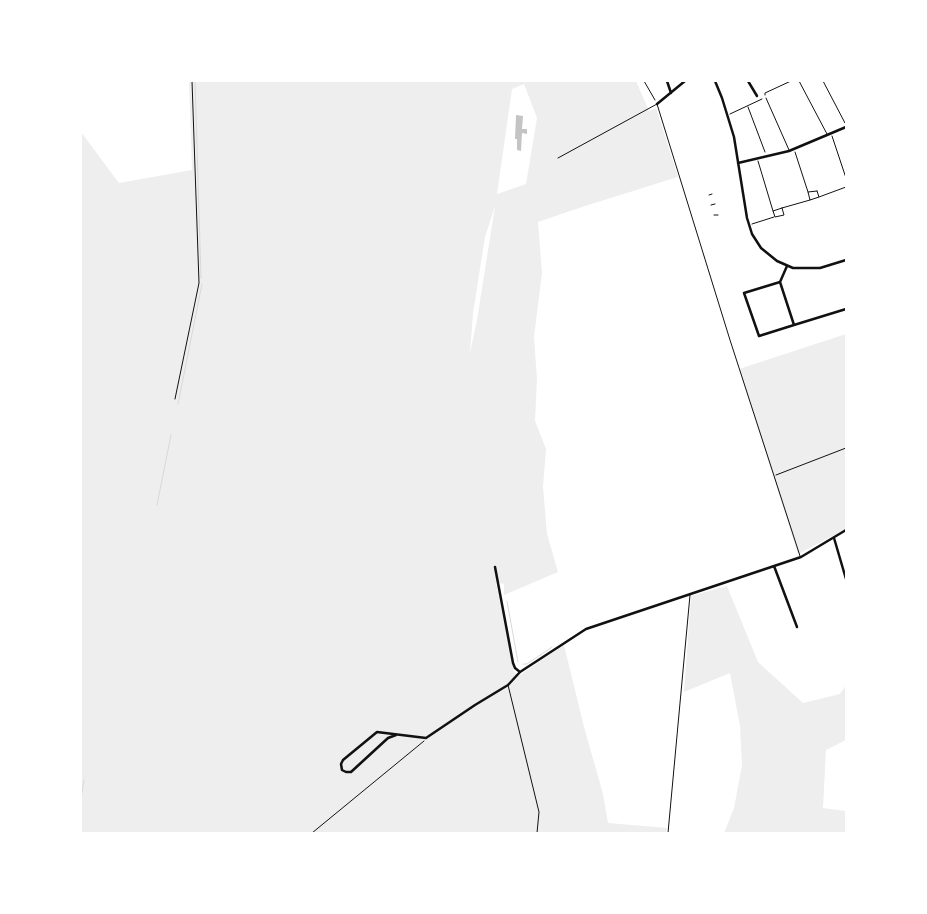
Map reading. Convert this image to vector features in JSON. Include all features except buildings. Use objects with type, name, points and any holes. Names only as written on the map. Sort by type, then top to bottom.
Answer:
[{"type":"street","points":[[666,81],[671,93]]},
{"type":"street","points":[[657,104],[685,81]]},
{"type":"street","points":[[715,81],[728,115],[738,163],[743,201],[749,225],[757,242],[768,255],[787,266],[801,269],[820,268],[846,260]]},
{"type":"street","points":[[748,81],[758,96]]},
{"type":"street","points":[[738,163],[789,151],[830,135],[846,125]]},
{"type":"street","points":[[787,266],[780,282],[794,325]]},
{"type":"street","points":[[780,282],[744,293],[759,336],[846,309]]},
{"type":"street","points":[[396,735],[388,738],[351,772],[342,770],[341,764],[343,760],[377,732],[426,738],[508,684],[520,672],[586,629],[801,557],[846,530]]},
{"type":"street","points":[[834,538],[846,579]]},
{"type":"street","points":[[495,566],[515,668],[520,672]]},
{"type":"street","points":[[774,566],[797,627]]},
{"type":"lane","points":[[799,81],[830,135]]},
{"type":"lane","points":[[766,98],[789,151]]},
{"type":"lane","points":[[558,158],[657,104],[730,340],[801,557]]},
{"type":"lane","points":[[668,833],[690,595]]},
{"type":"lane","points":[[508,684],[539,812],[537,833]]},
{"type":"path","points":[[175,399],[199,283],[192,81]]},
{"type":"path","points":[[644,81],[657,104]]},
{"type":"path","points":[[823,81],[846,125]]},
{"type":"path","points":[[748,106],[767,157]]},
{"type":"path","points":[[830,135],[846,178]]},
{"type":"path","points":[[794,149],[810,200]]},
{"type":"path","points":[[757,160],[775,217]]},
{"type":"path","points":[[773,211],[846,187]]},
{"type":"path","points":[[808,192],[817,191],[819,197]]},
{"type":"path","points":[[711,205],[715,204]]},
{"type":"path","points":[[749,225],[784,215],[782,208]]},
{"type":"path","points":[[777,474],[846,448]]},
{"type":"path","points":[[312,833],[426,738]]},
{"type":"shaded area","points":[[189,81],[636,81],[649,111],[656,108],[678,177],[538,222],[542,273],[534,337],[537,379],[535,421],[546,449],[543,487],[547,534],[558,572],[504,595],[504,584],[496,582],[514,672],[520,675],[564,645],[603,794],[608,823],[667,828],[666,833],[81,833],[81,132],[119,183],[192,170]],"holes":[[[524,84],[537,118],[526,184],[497,194],[512,89]],[[495,206],[477,320],[470,353],[473,313],[485,237]]]},
{"type":"shaded area","points":[[846,334],[846,529],[798,554],[739,369]]},
{"type":"shaded area","points":[[727,586],[758,662],[803,703],[840,694],[846,685],[846,740],[826,750],[823,808],[846,811],[846,833],[724,833],[734,808],[742,765],[740,726],[730,673],[684,692],[691,596]]},
{"type":"waterway","points":[[195,81],[201,278]]},
{"type":"waterway","points":[[178,404],[202,284]]},
{"type":"waterway","points":[[157,505],[171,435]]},
{"type":"waterway","points":[[507,601],[518,662]]},
{"type":"waterway","points":[[523,664],[527,664],[552,647]]},
{"type":"waterway","points":[[81,799],[84,780]]}]
